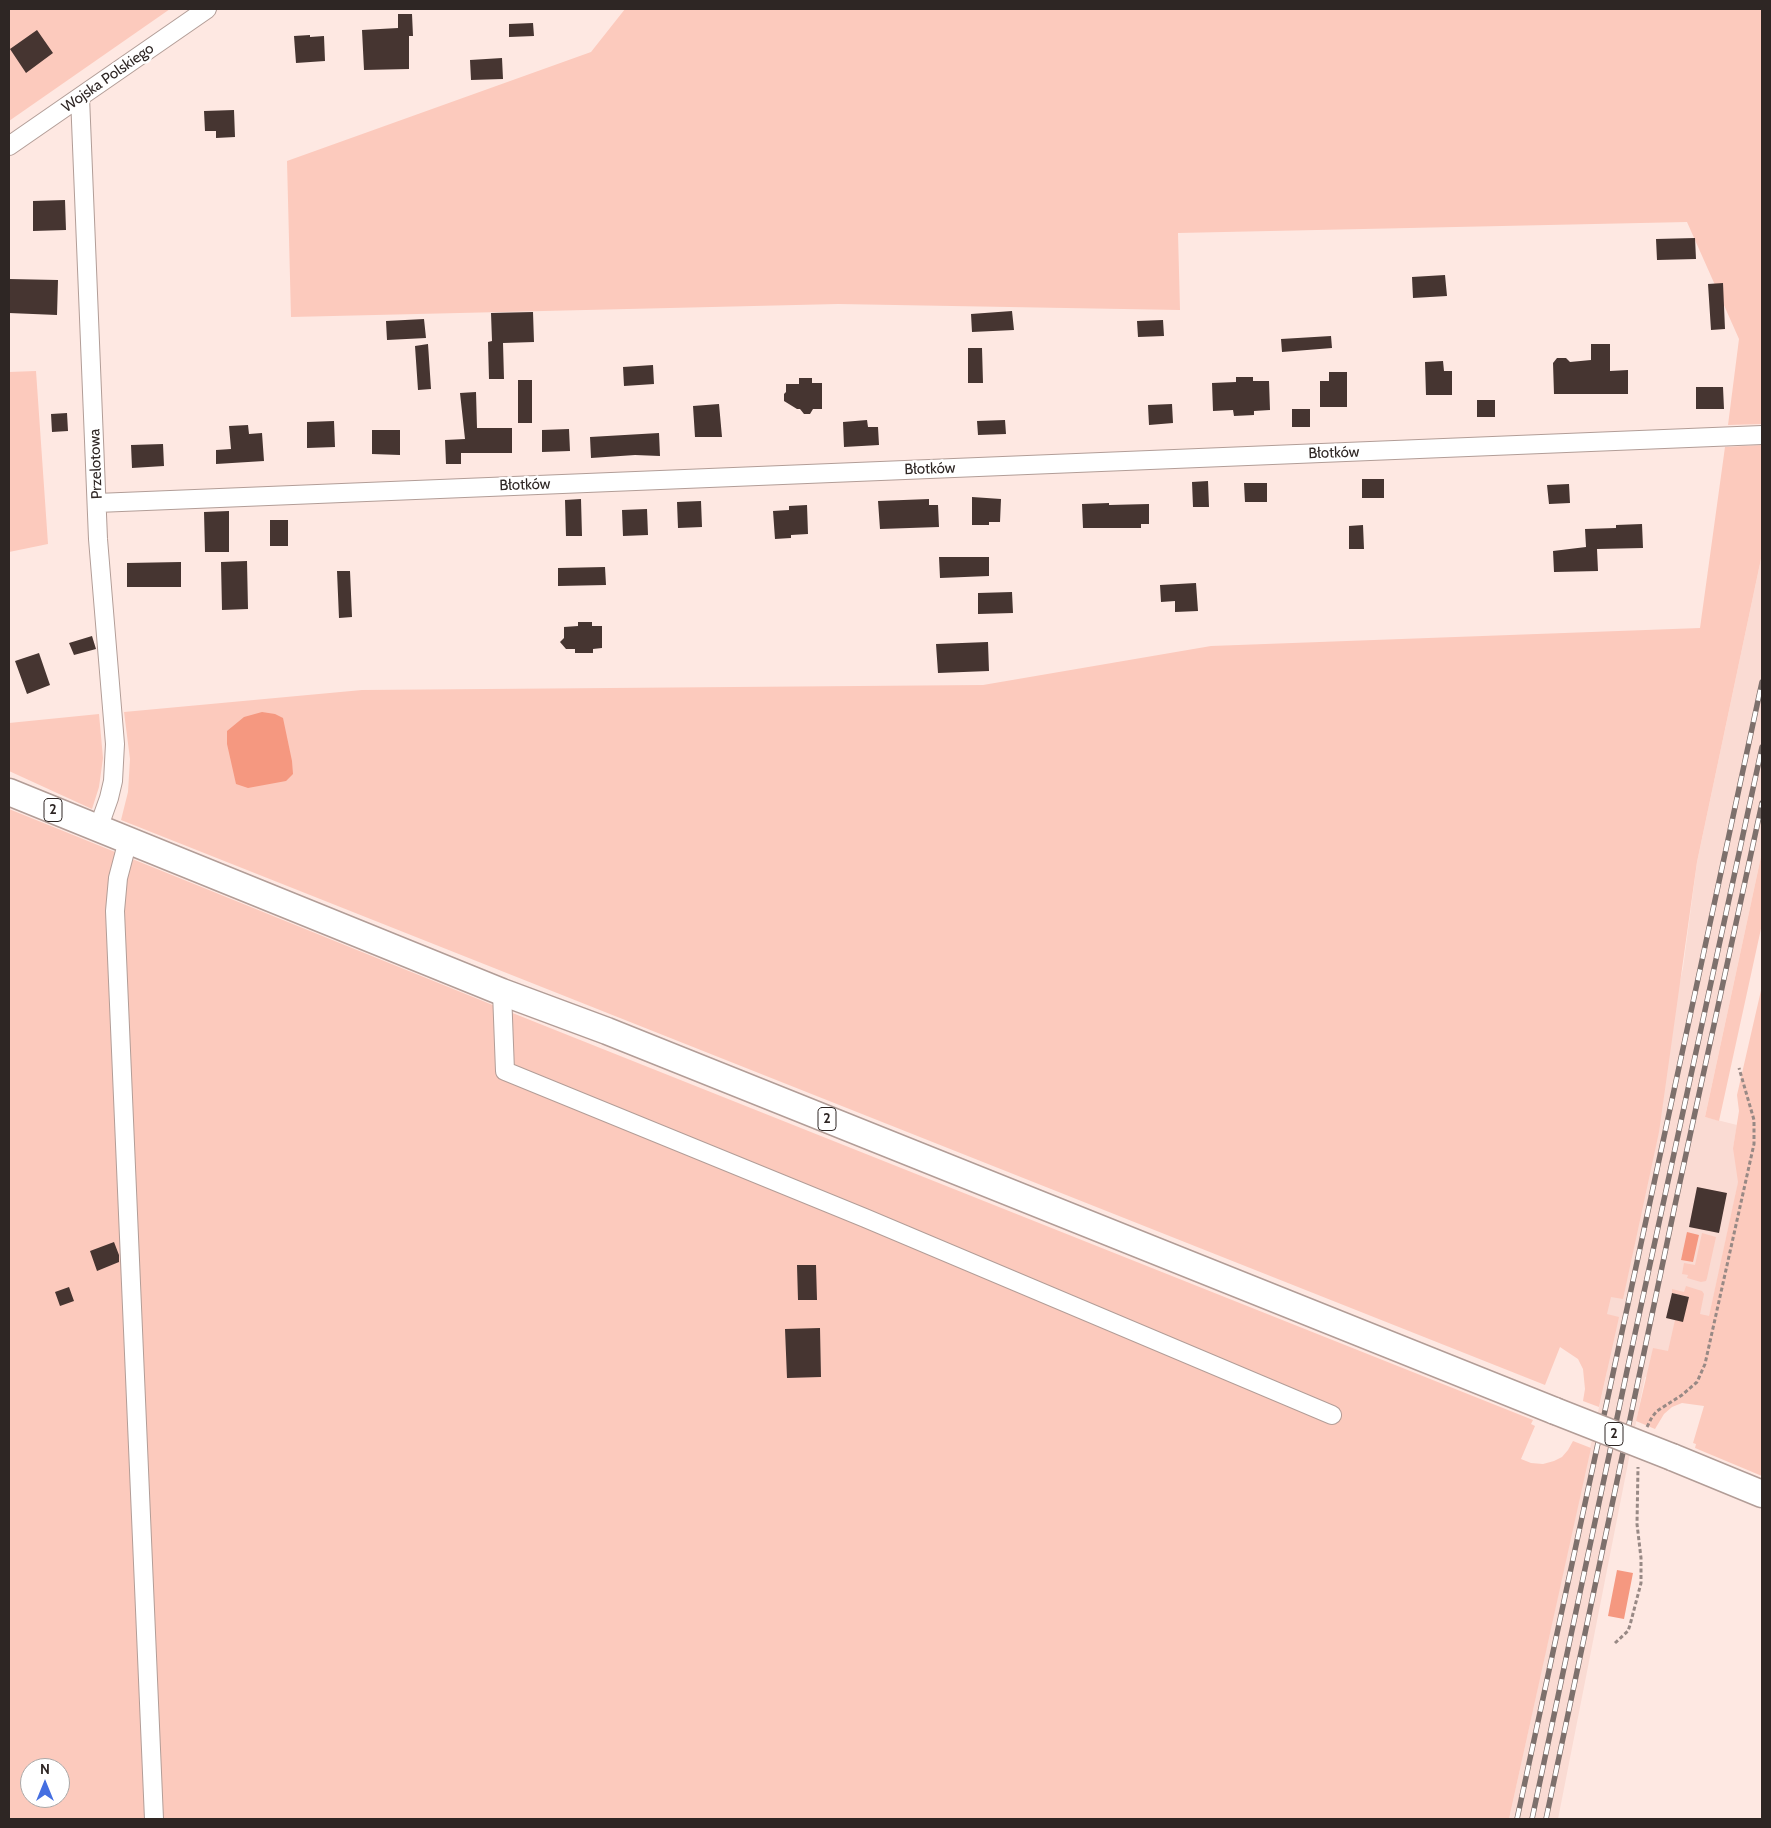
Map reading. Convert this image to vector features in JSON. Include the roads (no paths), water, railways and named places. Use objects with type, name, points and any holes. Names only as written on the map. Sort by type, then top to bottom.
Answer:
[{"type":"highway","name":"2","points":[[9,792],[502,992],[616,1034],[1762,1494]]},
{"type":"street","name":"Wojska Polskiego","points":[[9,146],[208,9]]},
{"type":"street","name":"Przelotowa","points":[[80,97],[98,539],[115,744],[113,781],[98,828]]},
{"type":"street","name":"Błotków","points":[[97,502],[1762,435]]},
{"type":"street","points":[[128,840],[118,878],[115,911],[154,1819]]},
{"type":"street","points":[[502,992],[505,1071],[874,1222],[1332,1414]]},
{"type":"railway","points":[[1517,1819],[1762,682]]},
{"type":"railway","points":[[1532,1819],[1762,747]]},
{"type":"railway","points":[[1546,1819],[1675,1205],[1762,803]]}]
